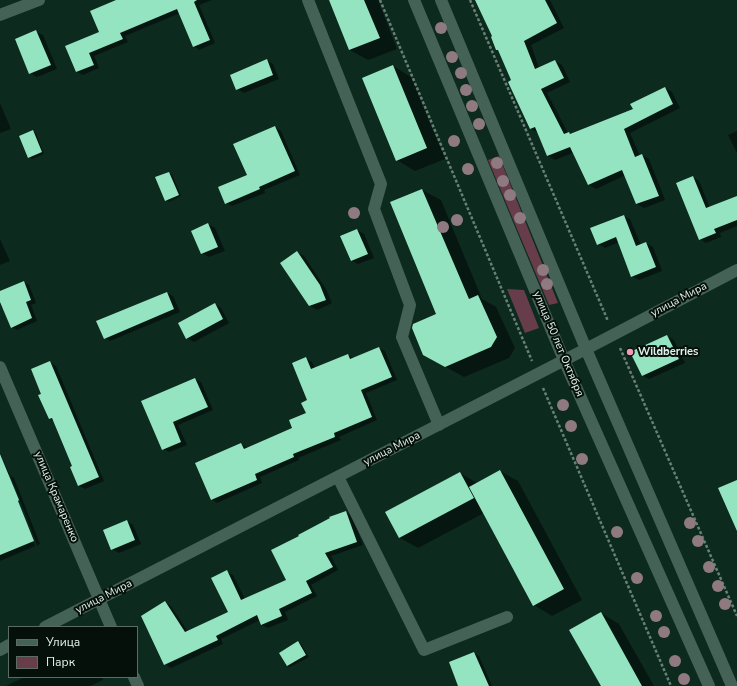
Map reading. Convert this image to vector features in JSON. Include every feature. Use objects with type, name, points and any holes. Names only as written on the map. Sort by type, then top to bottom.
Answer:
[{"type":"street","points":[[0,16],[39,0]]},
{"type":"street","points":[[308,0],[381,184],[374,210],[410,305],[402,337],[439,425]]},
{"type":"street","name":"улица 50 лет Октября","points":[[414,0],[564,360],[709,686]]},
{"type":"street","points":[[441,0],[586,349],[732,686]]},
{"type":"street","name":"улица Мира","points":[[48,626],[737,270]]},
{"type":"street","name":"улица Крамаренко","points":[[0,367],[111,626]]},
{"type":"street","points":[[338,477],[424,650],[508,617]]},
{"type":"path","points":[[380,0],[537,374],[671,686]]},
{"type":"path","points":[[470,0],[737,616]]},
{"type":"green space","points":[[499,156],[558,303],[549,305],[488,160]]},
{"type":"green space","points":[[507,289],[524,290],[539,328],[525,333]]},
{"type":"building","points":[[116,0],[197,0],[194,2],[210,40],[193,47],[177,9],[120,33],[123,39],[89,53],[94,65],[76,72],[65,46],[99,32],[90,11]]},
{"type":"building","points":[[329,0],[364,0],[380,38],[349,50]]},
{"type":"building","points":[[475,0],[545,0],[557,23],[524,41],[535,69],[555,60],[564,78],[541,89],[564,134],[569,132],[570,134],[633,109],[630,104],[665,87],[673,104],[624,129],[635,157],[642,154],[659,196],[636,204],[622,170],[588,185],[570,147],[547,156],[535,127],[530,129],[508,82],[511,80],[498,50],[496,50],[491,37],[492,36]]},
{"type":"building","points":[[36,30],[51,65],[29,74],[15,39]]},
{"type":"building","points":[[267,59],[273,75],[236,90],[230,75]]},
{"type":"building","points":[[393,65],[427,148],[396,161],[362,78]]},
{"type":"building","points":[[275,126],[295,171],[259,187],[260,189],[225,204],[218,187],[247,175],[233,144]]},
{"type":"building","points":[[33,130],[42,152],[28,158],[19,136]]},
{"type":"building","points":[[169,172],[179,195],[165,201],[155,177]]},
{"type":"building","points":[[693,176],[706,208],[737,196],[737,220],[714,229],[716,233],[699,240],[676,183]]},
{"type":"building","points":[[422,189],[469,299],[478,295],[497,337],[491,347],[445,367],[423,355],[412,328],[413,324],[436,314],[390,202]]},
{"type":"building","points":[[624,215],[636,246],[646,242],[656,267],[631,277],[616,237],[597,245],[590,228]]},
{"type":"building","points":[[208,223],[218,247],[201,254],[191,231]]},
{"type":"building","points":[[357,229],[368,254],[351,261],[340,236]]},
{"type":"building","points":[[297,251],[320,285],[326,300],[309,306],[280,263]]},
{"type":"building","points":[[24,281],[31,300],[26,302],[32,318],[11,328],[0,302],[0,291]]},
{"type":"building","points":[[167,292],[174,309],[104,339],[96,321]]},
{"type":"building","points":[[215,303],[223,319],[186,339],[178,323]]},
{"type":"building","points":[[667,335],[679,359],[642,376],[630,352]]},
{"type":"building","points":[[379,347],[392,377],[361,390],[372,417],[334,433],[335,437],[293,454],[294,457],[255,474],[257,480],[211,500],[195,463],[241,443],[244,449],[292,428],[289,420],[306,413],[301,403],[307,400],[292,363],[306,357],[311,369],[348,354],[350,359]]},
{"type":"building","points":[[50,361],[99,477],[78,486],[70,467],[72,466],[52,418],[49,419],[38,395],[41,394],[31,369]]},
{"type":"building","points":[[195,378],[208,407],[173,422],[181,442],[162,450],[141,401]]},
{"type":"building","points":[[0,454],[34,541],[0,555]]},
{"type":"building","points":[[500,470],[564,589],[533,606],[469,487]]},
{"type":"building","points":[[460,472],[474,498],[399,538],[385,512]]},
{"type":"building","points":[[737,480],[737,531],[718,488]]},
{"type":"building","points":[[346,511],[357,542],[325,553],[333,567],[306,581],[312,593],[279,609],[282,616],[261,625],[257,615],[216,636],[218,640],[164,665],[141,616],[165,601],[185,632],[228,612],[211,578],[227,570],[241,600],[286,580],[271,550],[299,536],[298,535],[330,518],[329,517]]},
{"type":"building","points":[[127,520],[135,540],[111,550],[103,530]]},
{"type":"building","points":[[601,612],[642,686],[601,686],[569,630]]},
{"type":"building","points":[[298,641],[306,655],[287,666],[279,653]]},
{"type":"building","points":[[474,652],[489,686],[458,686],[449,662]]},
{"type":"place","name":"Wildberries","points":[[630,352]]}]
